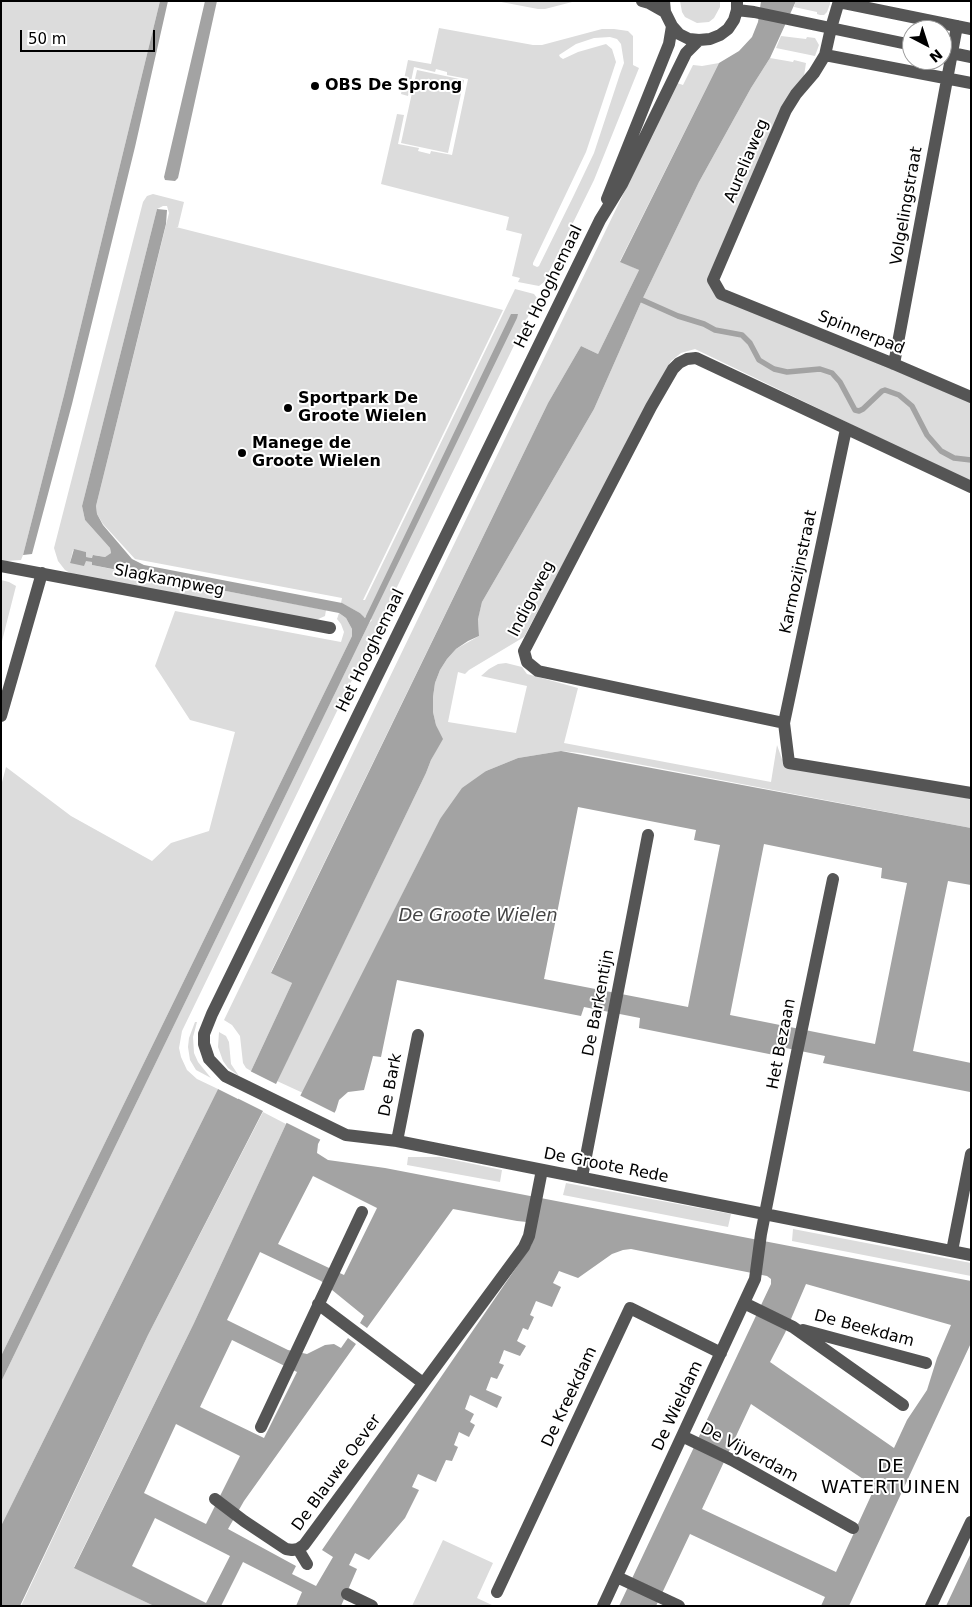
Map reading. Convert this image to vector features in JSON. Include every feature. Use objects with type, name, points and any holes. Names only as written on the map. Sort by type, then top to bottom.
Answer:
[{"type":"street","points":[[642,1],[664,7],[672,26],[679,34],[689,39],[710,40],[720,35],[730,24],[737,6],[754,12],[902,43]]},
{"type":"street","points":[[839,1],[971,29]]},
{"type":"street","name":"Aureliaweg","points":[[738,300],[721,294],[713,280],[786,110],[825,55],[839,1]]},
{"type":"street","name":"Het Hooghemaal","points":[[600,220],[614,179],[669,44],[672,26]]},
{"type":"street","name":"Volgelingstraat","points":[[952,39],[957,26]]},
{"type":"street","name":"Het Hooghemaal","points":[[243,1086],[225,1076],[208,1059],[204,1044],[204,1034],[208,1023],[600,220],[622,184],[686,53],[699,40]]},
{"type":"street","points":[[952,53],[971,57]]},
{"type":"street","points":[[825,55],[971,83]]},
{"type":"street","name":"Volgelingstraat","points":[[894,364],[947,70]]},
{"type":"street","name":"Spinnerpad","points":[[738,300],[971,397]]},
{"type":"street","name":"Indigoweg","points":[[784,723],[538,671],[527,662],[524,652],[530,637],[651,406],[673,369],[679,363],[688,358],[696,358],[846,429]]},
{"type":"street","points":[[846,429],[971,487]]},
{"type":"street","name":"Karmozijnstraat","points":[[784,723],[846,429]]},
{"type":"street","name":"Slagkampweg","points":[[1,566],[330,628]]},
{"type":"street","points":[[1,716],[42,574]]},
{"type":"street","points":[[784,723],[789,763],[971,793]]},
{"type":"street","name":"De Barkentijn","points":[[582,1177],[648,835]]},
{"type":"street","name":"Het Bezaan","points":[[766,1215],[794,1062],[833,879]]},
{"type":"street","name":"De Bark","points":[[397,1141],[418,1035]]},
{"type":"street","name":"De Groote Rede","points":[[243,1086],[350,1136],[397,1141],[971,1255]]},
{"type":"street","points":[[952,1251],[971,1154]]},
{"type":"street","name":"De Blauwe Oever","points":[[215,1499],[286,1549],[298,1549],[309,1540],[524,1247],[529,1236],[542,1170]]},
{"type":"street","points":[[260,1427],[362,1212]]},
{"type":"street","name":"De Wieldam","points":[[603,1606],[622,1579],[686,1439],[720,1353],[748,1306],[755,1279],[761,1234],[766,1215]]},
{"type":"street","points":[[318,1304],[423,1383]]},
{"type":"street","name":"De Beekdam","points":[[748,1306],[793,1327],[926,1363]]},
{"type":"street","name":"De Kreekdam","points":[[497,1592],[630,1308],[720,1353]]},
{"type":"street","name":"De Beekdam","points":[[793,1327],[904,1406]]},
{"type":"street","name":"De Vijverdam","points":[[686,1439],[732,1460],[853,1528]]},
{"type":"street","points":[[931,1606],[971,1522]]},
{"type":"street","points":[[298,1549],[307,1564]]},
{"type":"street","points":[[622,1579],[679,1606]]},
{"type":"street","points":[[347,1594],[372,1606]]},
{"type":"shaded area","points":[[1,1],[160,1],[23,555],[21,560],[7,561],[1,560]]},
{"type":"shaded area","points":[[496,1],[576,1],[538,9]]},
{"type":"shaded area","points":[[680,1],[720,1],[720,7],[714,18],[709,22],[697,23],[685,17]]},
{"type":"shaded area","points":[[796,1],[830,1],[830,4],[827,12],[824,15],[820,15],[817,12],[794,7]]},
{"type":"shaded area","points":[[439,28],[533,45],[542,45],[602,29],[628,31],[633,36],[633,65],[639,68],[594,180],[544,282],[539,286],[518,282],[520,278],[512,276],[522,234],[506,230],[509,217],[381,184],[397,114],[404,115],[398,144],[419,148],[418,151],[430,154],[431,151],[452,155],[468,79],[447,75],[447,72],[436,69],[435,72],[414,67],[408,96],[401,94],[408,60],[431,64]],"holes":[[[610,37],[617,39],[621,44],[624,63],[594,153],[537,267],[533,263],[586,152],[616,62],[612,49],[606,44],[578,52],[563,59],[559,55],[576,44],[594,38]]]},
{"type":"shaded area","points":[[781,36],[806,39],[807,37],[815,38],[819,45],[815,56],[776,48]]},
{"type":"shaded area","points":[[770,58],[806,63],[804,76],[711,283],[971,403],[971,482],[695,349],[681,353],[671,361],[524,637],[465,674],[458,672],[448,722],[516,733],[527,686],[481,676],[498,664],[506,663],[522,667],[527,674],[578,688],[564,743],[771,782],[777,745],[782,759],[789,763],[971,799],[971,828],[580,753],[561,751],[518,758],[486,771],[440,819],[303,1093],[277,1081],[442,739],[433,712],[435,683],[440,670],[456,649],[479,636],[478,618],[482,602],[594,409],[642,300],[699,182],[751,88]]},
{"type":"shaded area","points":[[719,63],[620,261],[639,270],[598,354],[581,346],[548,403],[271,972],[292,983],[251,1071],[243,1063],[240,1036],[232,1025],[224,1020],[677,83],[683,85],[693,65],[702,66]]},
{"type":"shaded area","points":[[417,70],[464,80],[448,153],[401,143]]},
{"type":"shaded area","name":"Sportpark De Groote Wielen","points":[[153,194],[184,202],[178,227],[176,227],[503,310],[363,600],[365,600],[515,289],[534,294],[537,298],[182,1031],[179,1048],[187,1070],[197,1079],[218,1089],[1,1526],[1,1382],[372,620],[366,616],[364,618],[360,613],[341,603],[342,598],[135,559],[103,524],[97,514],[96,506],[169,213],[167,206],[157,209],[82,506],[85,520],[110,548],[111,553],[105,557],[94,555],[93,558],[86,557],[86,552],[73,550],[70,563],[85,560],[92,562],[92,565],[326,610],[325,616],[316,620],[72,574],[65,570],[58,561],[54,548],[143,202],[147,196]]},
{"type":"shaded area","points":[[1,580],[16,586],[1,645]]},
{"type":"shaded area","points":[[175,611],[341,642],[344,632],[337,619],[339,613],[346,618],[352,629],[352,636],[1,1356],[1,786],[6,767],[71,816],[152,861],[171,843],[209,831],[235,732],[190,720],[155,666]]},
{"type":"shaded area","points":[[195,1022],[197,1022],[193,1037],[194,1053],[198,1062],[211,1078],[196,1070],[190,1060],[189,1038]]},
{"type":"shaded area","points":[[219,1032],[226,1036],[229,1042],[231,1064],[239,1076],[228,1068],[223,1061],[218,1047]]},
{"type":"shaded area","points":[[263,1112],[286,1124],[194,1323],[74,1567],[154,1606],[21,1606],[148,1335]]},
{"type":"shaded area","points":[[408,1157],[440,1157],[502,1170],[500,1182],[407,1165]]},
{"type":"shaded area","points":[[566,1183],[731,1214],[728,1227],[563,1195]]},
{"type":"shaded area","points":[[793,1229],[971,1263],[971,1276],[792,1241]]},
{"type":"shaded area","points":[[443,1540],[493,1563],[477,1598],[494,1606],[412,1606]]},
{"type":"water","points":[[160,1],[168,1],[135,147],[72,404],[32,554],[23,555],[64,395]]},
{"type":"water","points":[[205,1],[217,1],[178,178],[175,181],[165,180],[164,177]]},
{"type":"water","points":[[761,1],[796,1],[770,58],[751,88],[699,182],[642,300],[594,409],[482,602],[478,619],[479,636],[456,649],[440,670],[435,683],[433,712],[436,725],[443,739],[431,760],[263,1111],[148,1335],[20,1606],[1,1606],[1,1526],[218,1089],[238,1099],[292,983],[271,973],[548,403],[581,346],[598,354],[639,270],[620,262],[719,63],[739,51],[752,37],[758,22]]},
{"type":"water","points":[[157,209],[167,210],[166,224],[96,506],[97,514],[103,525],[132,559],[144,565],[342,603],[365,618],[511,314],[518,314],[1,1382],[1,1356],[352,636],[352,629],[346,618],[339,613],[92,565],[92,562],[86,561],[84,566],[70,563],[74,549],[86,552],[86,557],[92,558],[93,555],[105,557],[111,553],[110,548],[85,520],[82,506]]},
{"type":"water","name":"De Groote Wielen","points":[[561,751],[971,828],[971,885],[948,881],[913,1051],[971,1063],[970,1092],[823,1063],[825,1056],[776,1046],[774,1055],[639,1028],[640,1018],[584,1007],[581,1016],[397,980],[381,1057],[373,1056],[364,1090],[348,1092],[339,1100],[336,1110],[318,1144],[317,1153],[328,1160],[385,1168],[971,1281],[971,1343],[849,1606],[821,1606],[825,1597],[690,1534],[656,1606],[619,1606],[771,1284],[771,1279],[767,1276],[631,1249],[612,1254],[578,1278],[559,1271],[553,1283],[561,1287],[552,1307],[536,1301],[530,1315],[534,1317],[528,1330],[523,1328],[517,1341],[526,1346],[520,1356],[504,1350],[499,1363],[504,1365],[497,1379],[491,1377],[486,1390],[502,1397],[497,1408],[470,1395],[465,1409],[474,1414],[470,1422],[475,1425],[469,1437],[459,1432],[454,1445],[458,1447],[452,1461],[446,1460],[436,1482],[418,1474],[412,1487],[419,1490],[405,1518],[369,1560],[355,1553],[349,1565],[357,1569],[341,1606],[296,1606],[302,1592],[243,1562],[221,1606],[154,1606],[74,1568],[194,1323],[286,1124],[440,819],[462,788],[486,771],[518,758]],"holes":[[[578,807],[696,830],[694,840],[720,845],[688,1007],[544,979]],[[764,844],[882,868],[881,878],[907,883],[875,1044],[730,1015]],[[313,1176],[377,1208],[344,1275],[278,1244]],[[453,1209],[537,1223],[531,1246],[322,1550],[333,1557],[316,1586],[292,1574],[296,1566],[228,1529],[244,1501],[356,1344],[348,1338],[341,1348],[334,1344],[325,1345],[307,1354],[288,1350],[227,1320],[260,1252],[321,1281],[364,1316],[360,1323],[367,1328]],[[806,1284],[951,1325],[937,1358],[927,1390],[907,1420],[894,1448],[770,1362]],[[232,1340],[297,1372],[264,1438],[200,1407]],[[751,1404],[875,1487],[836,1572],[702,1509]],[[176,1424],[240,1456],[206,1524],[144,1493]],[[155,1518],[230,1556],[206,1603],[132,1566]]]},
{"type":"water","points":[[971,1553],[971,1606],[946,1606]]},
{"type":"pier","points":[[250,1071],[278,1085],[265,1112],[237,1098]]},
{"type":"pier","points":[[299,1095],[337,1114],[323,1141],[285,1122]]},
{"type":"waterway","points":[[642,300],[715,330],[742,335],[750,343],[759,360],[774,369],[787,372],[820,369],[832,373],[840,382],[855,410],[863,409],[882,391],[885,390],[899,395],[912,406],[927,435],[941,451],[954,458],[971,460]]},
{"type":"place","name":"OBS De Sprong","points":[[315,86]]},
{"type":"place","name":"Sportpark De Groote Wielen","points":[[288,408]]},
{"type":"place","name":"Manege de Groote Wielen","points":[[242,453]]},
{"type":"district","name":"DE WATERTUINEN","points":[[891,1477]]}]
